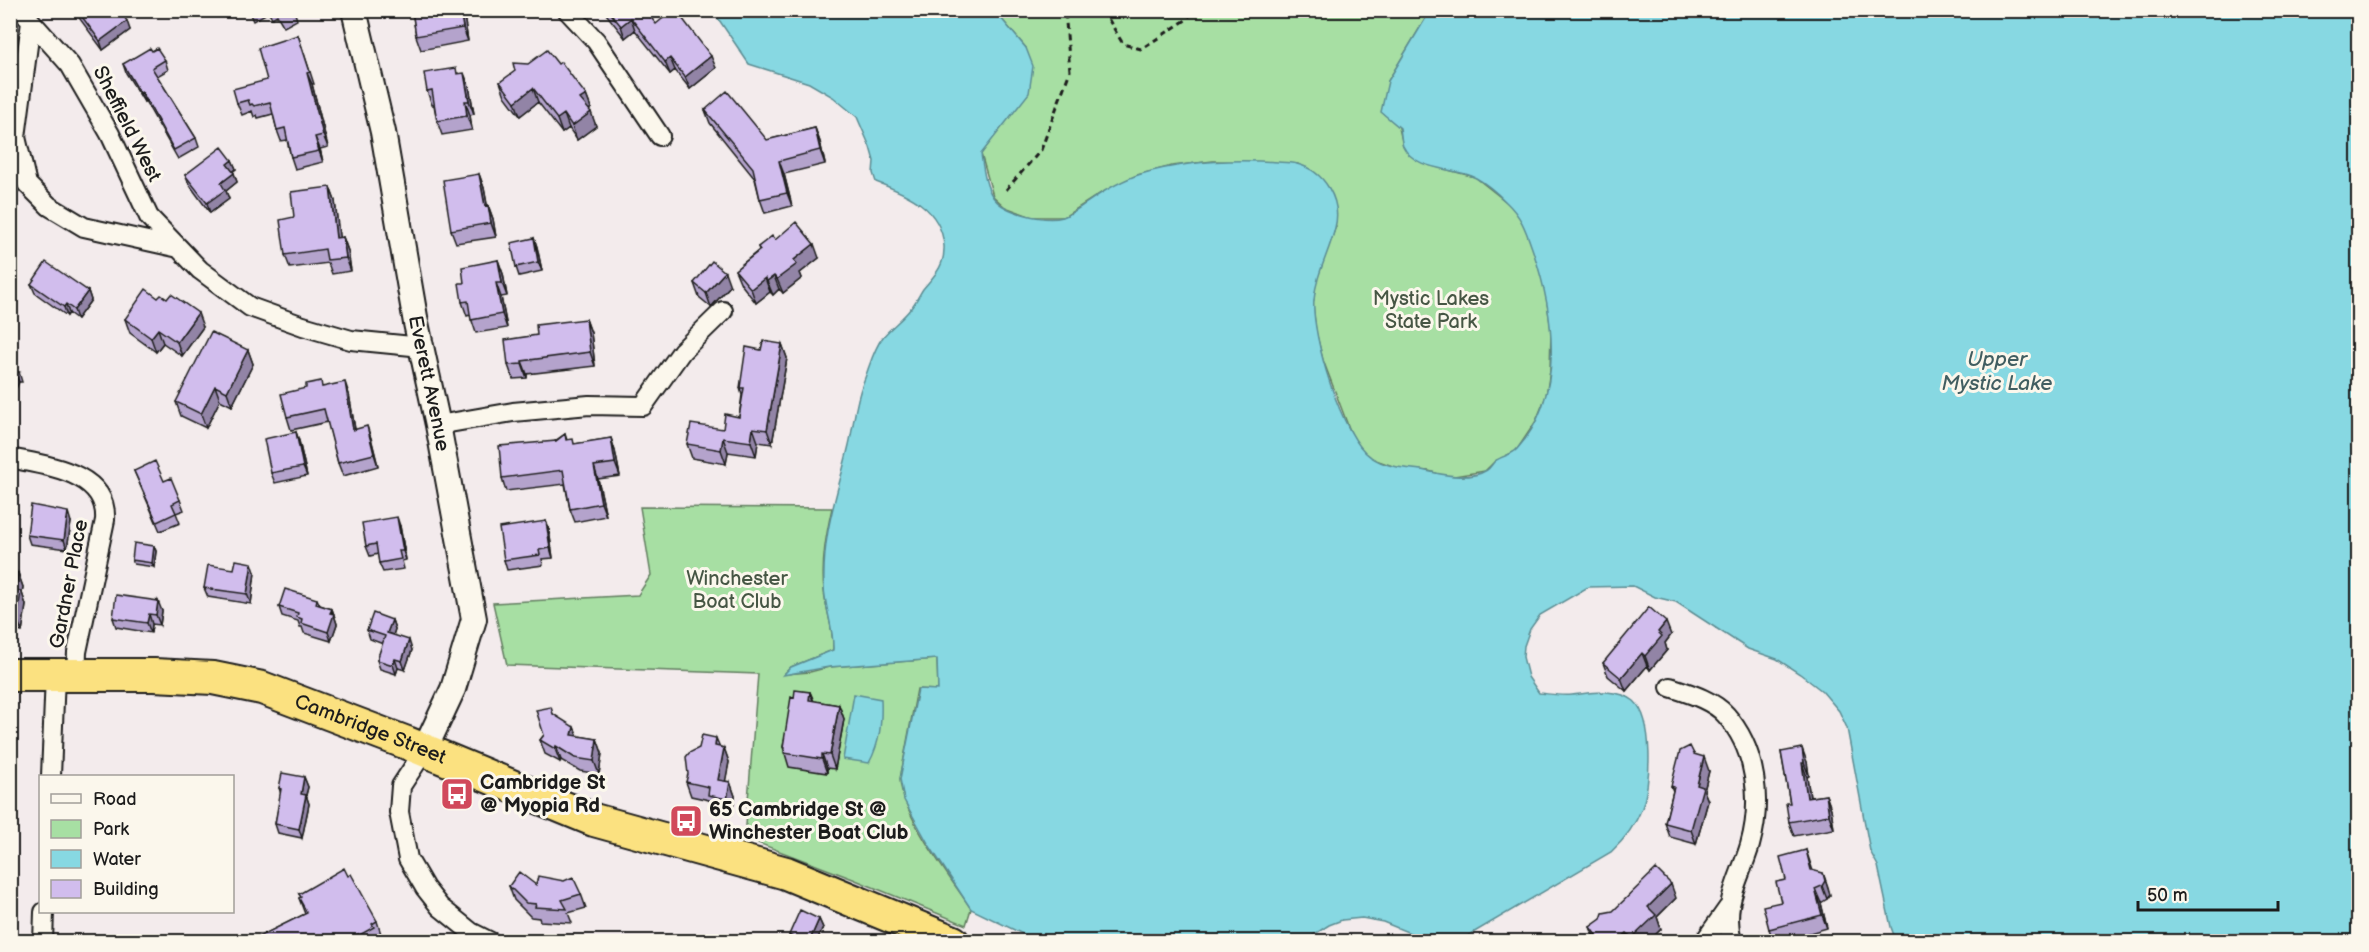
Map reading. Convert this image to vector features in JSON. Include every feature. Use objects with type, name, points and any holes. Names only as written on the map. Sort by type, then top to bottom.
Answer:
[{"type":"highway","name":"Cambridge Street","points":[[10,675],[183,676],[233,681],[308,704],[594,820],[786,873],[952,942]]},
{"type":"street","name":"Everett Avenue","points":[[354,10],[383,132],[416,323],[438,425],[474,619],[453,689],[424,751]]},
{"type":"street","points":[[567,10],[596,41],[660,136]]},
{"type":"street","name":"Sheffield West","points":[[26,16],[70,64],[110,134],[149,218],[200,270],[250,307],[303,326],[351,340],[422,347]]},
{"type":"street","name":"Sheffield West","points":[[26,16],[16,138],[27,184],[50,206],[84,226],[179,248]]},
{"type":"street","points":[[438,425],[524,411],[589,405],[643,406],[682,351],[723,311]]},
{"type":"street","name":"Gardner Place","points":[[10,458],[83,478],[97,490],[104,503],[105,520],[77,652],[65,675],[51,775]]},
{"type":"street","points":[[1670,687],[1698,696],[1725,714],[1744,742],[1755,776],[1756,800],[1751,842],[1728,908],[1704,942]]},
{"type":"street","points":[[424,751],[401,786],[399,812],[408,859],[425,888],[440,907],[471,932],[491,942]]},
{"type":"street","points":[[1728,908],[1732,942]]},
{"type":"street","points":[[43,942],[44,913]]},
{"type":"path","points":[[1006,190],[1041,150],[1070,71],[1065,10]]},
{"type":"path","points":[[1103,10],[1123,44],[1141,49],[1186,20],[1194,10]]},
{"type":"green space","name":"Mystic Lakes State Park","points":[[995,11],[1430,11],[1388,81],[1403,145],[1429,165],[1475,177],[1509,204],[1522,218],[1545,288],[1551,330],[1550,370],[1546,396],[1536,421],[1516,451],[1495,461],[1485,471],[1448,477],[1429,471],[1401,469],[1373,459],[1361,450],[1352,436],[1323,360],[1316,332],[1313,305],[1316,281],[1336,226],[1298,164],[1213,161],[1172,166],[1137,175],[1101,193],[1064,217],[1032,217],[1005,207],[993,196],[981,154],[1002,125],[1026,48]]},
{"type":"green space","name":"Winchester Boat Club","points":[[640,507],[832,508],[823,570],[833,650],[791,667],[784,674],[810,672],[829,667],[937,659],[938,690],[917,689],[900,779],[903,794],[918,828],[971,909],[966,925],[745,838],[758,674],[507,665],[493,603],[638,595],[651,575]]},
{"type":"water","name":"Upper Mystic Lake","points":[[713,11],[995,11],[1026,48],[1033,66],[1029,93],[981,154],[990,193],[998,203],[1025,215],[1046,218],[1063,217],[1126,180],[1174,166],[1243,161],[1293,163],[1316,173],[1329,188],[1337,218],[1315,290],[1314,316],[1330,384],[1349,430],[1360,446],[1378,461],[1393,466],[1459,476],[1474,475],[1487,470],[1495,461],[1515,451],[1533,428],[1543,404],[1549,379],[1550,327],[1546,300],[1533,251],[1516,213],[1495,192],[1476,178],[1426,165],[1417,160],[1403,146],[1400,128],[1381,112],[1388,81],[1430,11],[2358,11],[2358,941],[1896,941],[1878,866],[1870,851],[1847,728],[1839,711],[1822,691],[1777,659],[1748,649],[1676,602],[1655,597],[1633,586],[1588,587],[1540,615],[1530,629],[1523,657],[1528,677],[1539,693],[1568,695],[1612,692],[1634,701],[1645,722],[1649,753],[1645,798],[1639,815],[1629,832],[1611,852],[1466,937],[1427,940],[1383,922],[1362,918],[1342,920],[1329,925],[1304,941],[1037,941],[971,909],[929,845],[904,800],[900,779],[918,689],[938,690],[937,659],[829,667],[783,675],[791,667],[833,650],[824,587],[825,549],[858,398],[876,347],[886,333],[908,312],[941,265],[944,253],[942,233],[930,212],[921,204],[876,182],[870,147],[857,117],[833,97],[809,83],[749,64]]},
{"type":"water","points":[[854,694],[881,699],[880,732],[869,763],[843,759]]},
{"type":"building","points":[[77,10],[120,10],[127,21],[100,41]]},
{"type":"building","points":[[412,10],[460,10],[463,28],[416,36]]},
{"type":"building","points":[[608,10],[645,10],[656,24],[676,10],[711,56],[685,77],[670,58],[665,62],[631,18],[621,26]]},
{"type":"building","points":[[298,35],[310,72],[307,73],[323,135],[315,137],[319,151],[291,157],[285,128],[277,130],[270,102],[254,106],[250,105],[248,100],[237,103],[233,89],[267,80],[258,48]]},
{"type":"building","points":[[150,48],[152,51],[157,48],[165,60],[152,68],[196,138],[174,150],[142,92],[140,93],[123,64]]},
{"type":"building","points":[[547,50],[558,64],[561,62],[586,95],[580,99],[591,112],[572,126],[564,114],[557,119],[533,88],[515,102],[500,82],[515,71],[513,63],[528,64]]},
{"type":"building","points":[[456,68],[457,74],[464,73],[469,101],[465,101],[467,116],[437,121],[432,90],[427,91],[424,73]]},
{"type":"building","points":[[727,91],[767,140],[815,128],[820,150],[779,161],[787,193],[760,199],[753,168],[705,110]]},
{"type":"building","points":[[222,147],[232,160],[227,164],[234,173],[221,183],[225,190],[207,203],[185,175]]},
{"type":"building","points":[[479,174],[491,223],[451,230],[443,180]]},
{"type":"building","points":[[330,187],[336,238],[343,237],[346,258],[327,260],[325,249],[285,255],[280,220],[294,217],[291,192]]},
{"type":"building","points":[[796,222],[814,244],[794,260],[797,264],[777,279],[774,276],[767,281],[765,278],[751,289],[735,270],[760,250],[758,247],[772,236],[775,240]]},
{"type":"building","points":[[534,238],[538,262],[516,267],[511,243]]},
{"type":"building","points":[[498,260],[502,283],[496,283],[502,314],[471,320],[468,301],[462,302],[459,283],[464,283],[462,267]]},
{"type":"building","points":[[712,261],[725,272],[706,293],[694,283]]},
{"type":"building","points":[[46,262],[88,291],[74,310],[66,304],[64,307],[31,284]]},
{"type":"building","points":[[146,289],[158,298],[161,295],[167,299],[171,294],[198,313],[177,342],[158,329],[151,338],[125,319]]},
{"type":"building","points":[[586,319],[590,352],[508,365],[505,340],[537,335],[536,325]]},
{"type":"building","points":[[211,332],[248,350],[227,392],[215,386],[201,414],[176,402]]},
{"type":"building","points":[[763,341],[782,344],[767,430],[753,428],[751,442],[723,438],[721,450],[687,444],[691,424],[723,429],[725,414],[739,417],[744,388],[740,388],[746,347],[761,350]]},
{"type":"building","points":[[10,369],[19,372],[15,373],[10,385]]},
{"type":"building","points":[[321,381],[322,387],[345,382],[353,430],[367,426],[374,454],[338,463],[324,409],[287,417],[281,394],[306,388],[306,384]]},
{"type":"building","points":[[296,432],[303,467],[271,473],[264,439]]},
{"type":"building","points":[[565,434],[566,440],[573,439],[574,444],[611,438],[615,463],[594,466],[601,503],[570,509],[563,470],[502,478],[499,446],[556,441]]},
{"type":"building","points":[[155,461],[164,481],[171,478],[180,500],[172,504],[176,513],[157,522],[134,471]]},
{"type":"building","points":[[31,505],[68,512],[64,540],[27,535]]},
{"type":"building","points":[[397,517],[403,551],[399,551],[401,559],[379,563],[376,544],[366,546],[362,523]]},
{"type":"building","points":[[546,521],[550,548],[539,550],[540,555],[504,560],[499,528]]},
{"type":"building","points":[[134,543],[154,546],[152,563],[132,560]]},
{"type":"building","points":[[236,560],[252,563],[247,594],[204,588],[208,565],[234,569]]},
{"type":"building","points":[[10,572],[18,573],[15,590],[21,591],[17,618],[10,617]]},
{"type":"building","points":[[285,589],[317,599],[316,604],[332,609],[330,613],[334,614],[328,632],[301,623],[302,619],[297,617],[298,613],[279,607]]},
{"type":"building","points":[[116,595],[158,601],[156,615],[149,614],[147,623],[113,618]]},
{"type":"building","points":[[1649,607],[1666,622],[1658,632],[1662,636],[1645,656],[1642,653],[1621,678],[1603,663]]},
{"type":"building","points":[[373,613],[392,620],[387,633],[409,640],[402,661],[395,659],[393,665],[377,660],[385,636],[367,630]]},
{"type":"building","points":[[795,690],[810,692],[809,700],[839,705],[830,755],[822,754],[822,759],[784,753],[791,697],[794,698]]},
{"type":"building","points":[[551,707],[553,714],[574,727],[572,735],[597,739],[594,761],[575,758],[556,746],[555,749],[540,740],[544,735],[536,710]]},
{"type":"building","points":[[702,735],[716,738],[715,746],[724,748],[718,780],[730,782],[727,799],[708,795],[709,787],[686,782],[688,774],[686,757],[699,748]]},
{"type":"building","points":[[1690,746],[1694,754],[1704,757],[1697,785],[1703,787],[1691,830],[1665,823],[1680,751]]},
{"type":"building","points":[[1802,748],[1807,798],[1826,795],[1829,815],[1789,822],[1786,803],[1790,803],[1781,752]]},
{"type":"building","points":[[282,773],[304,777],[301,794],[306,795],[299,829],[275,824]]},
{"type":"building","points":[[1806,850],[1811,870],[1823,873],[1825,881],[1822,886],[1815,889],[1822,915],[1769,929],[1763,906],[1781,902],[1776,882],[1786,880],[1780,857]]},
{"type":"building","points":[[344,868],[348,876],[351,874],[377,921],[372,924],[374,927],[344,942],[260,942],[258,937],[307,913],[299,894]]},
{"type":"building","points":[[1656,869],[1671,884],[1648,907],[1656,915],[1632,938],[1627,933],[1616,942],[1601,942],[1590,927],[1601,919],[1603,913],[1613,911]]},
{"type":"building","points":[[519,872],[536,885],[538,876],[564,881],[573,877],[581,894],[562,900],[567,909],[535,907],[536,904],[526,903],[509,886]]},
{"type":"building","points":[[800,910],[819,919],[809,942],[803,942],[789,935]]},
{"type":"place","name":"Cambridge St @ Myopia Rd","points":[[457,794]]},
{"type":"place","name":"65 Cambridge St @ Winchester Boat Club","points":[[686,821]]}]
